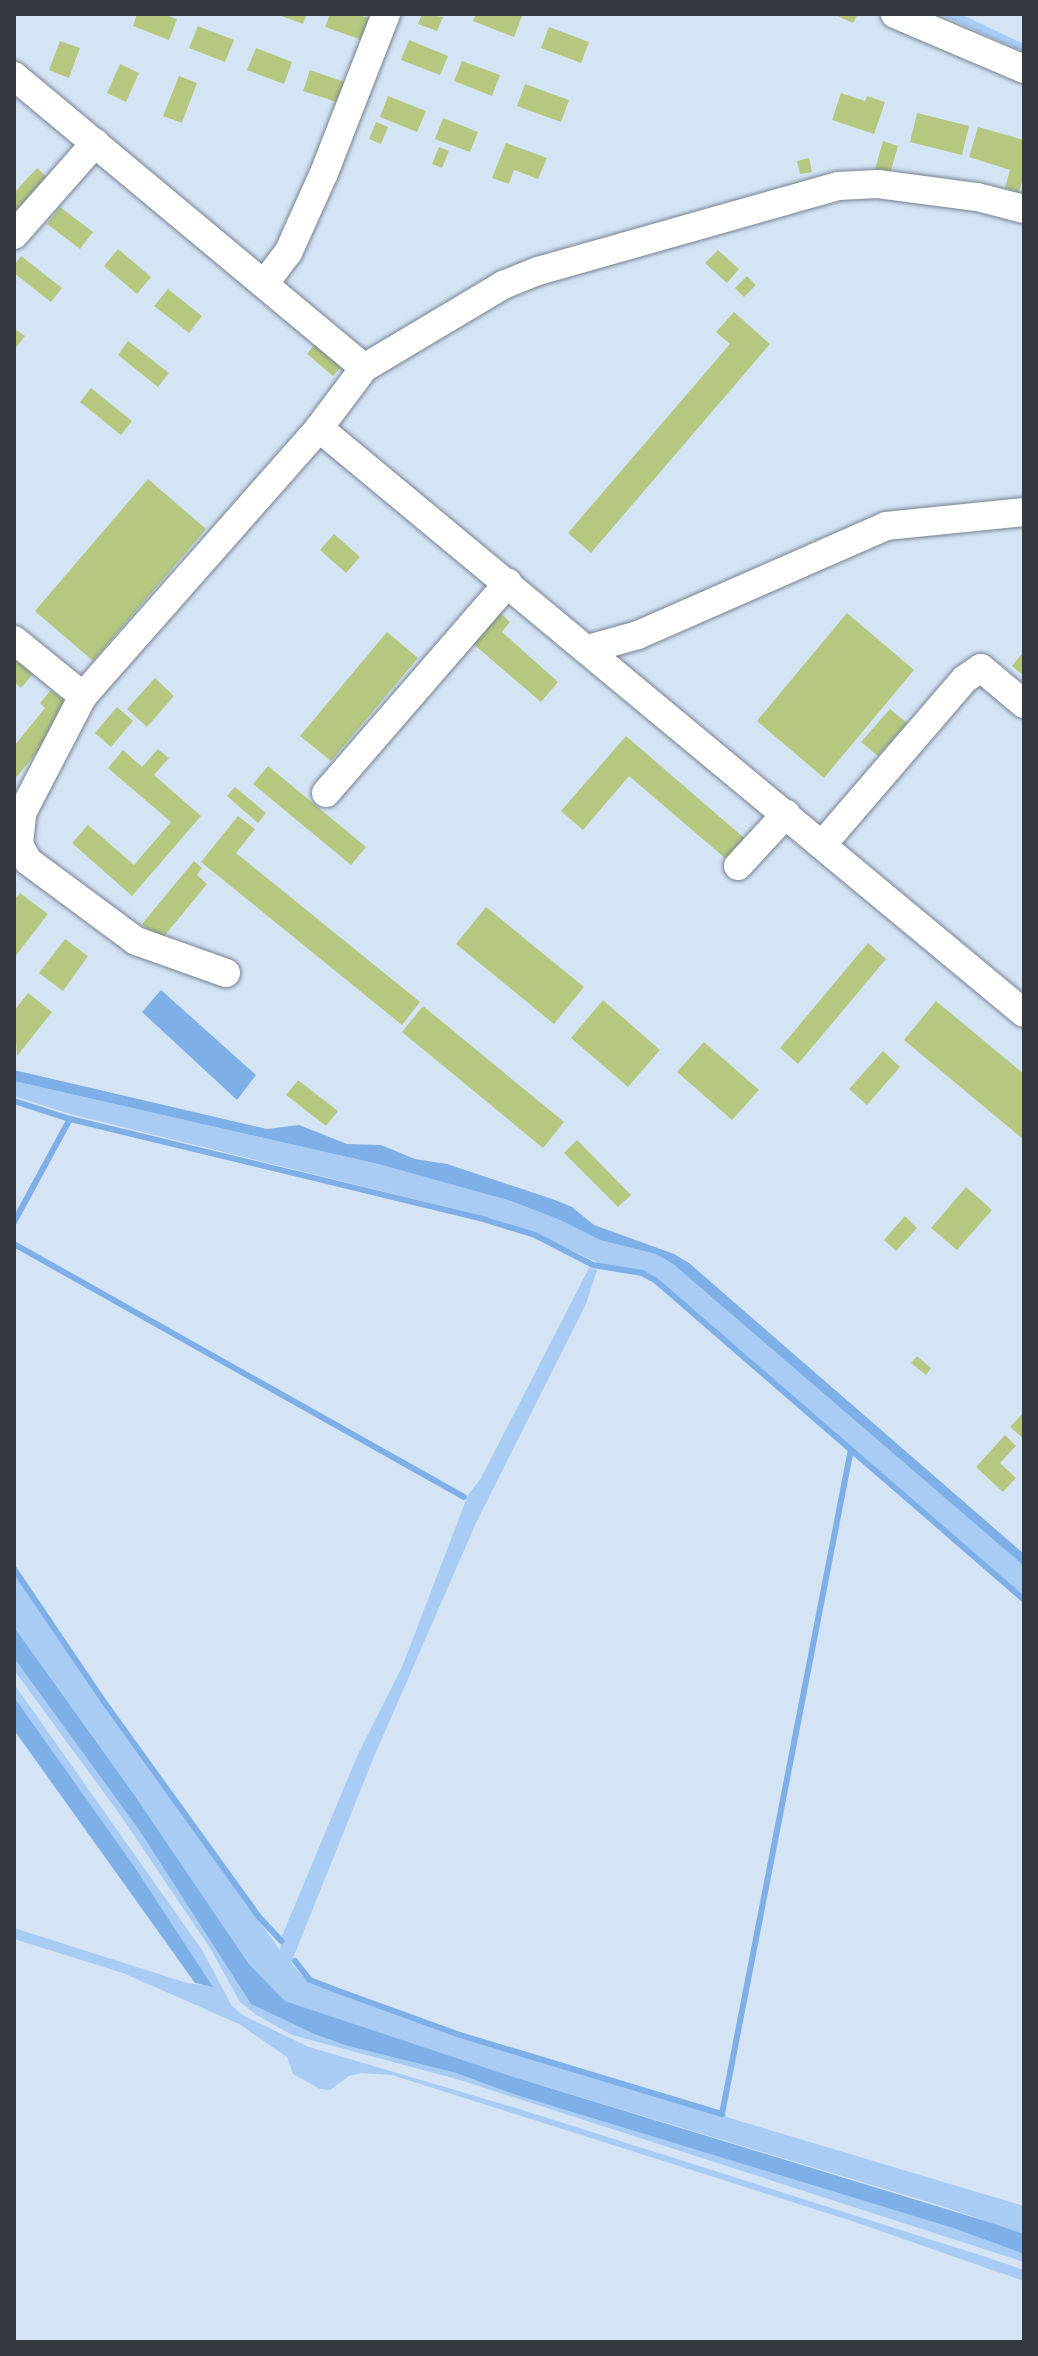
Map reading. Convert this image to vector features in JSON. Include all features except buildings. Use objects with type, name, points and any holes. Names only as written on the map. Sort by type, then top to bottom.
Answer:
[{"type":"street","points":[[265,283],[294,240],[386,14]]},
{"type":"street","points":[[895,14],[1024,69]]},
{"type":"street","points":[[14,76],[364,368]]},
{"type":"street","points":[[14,235],[95,143]]},
{"type":"street","points":[[226,973],[136,941],[28,861],[19,844],[22,813],[83,696],[319,428],[364,368],[503,285],[538,271],[838,186],[878,184],[977,197],[1024,209]]},
{"type":"street","points":[[319,428],[1024,1013]]},
{"type":"street","points":[[588,649],[638,635],[886,526],[1024,512]]},
{"type":"street","points":[[326,793],[508,583]]},
{"type":"street","points":[[14,640],[83,696]]},
{"type":"street","points":[[822,845],[965,679],[981,668],[1024,704]]},
{"type":"street","points":[[738,866],[786,814]]},
{"type":"shaded area","points":[[939,14],[960,14],[1024,44],[1024,52]]},
{"type":"shaded area","points":[[161,990],[256,1075],[237,1100],[142,1012]]},
{"type":"shaded area","points":[[14,1070],[267,1129],[299,1125],[347,1144],[381,1145],[415,1159],[447,1164],[555,1200],[572,1207],[594,1225],[674,1254],[689,1263],[1024,1554],[1024,1566],[673,1264],[656,1254],[600,1240],[511,1201],[378,1164],[14,1081]]},
{"type":"shaded area","points":[[14,1081],[378,1164],[511,1201],[600,1240],[656,1254],[673,1264],[1024,1566],[1024,1597],[649,1273],[598,1263],[534,1232],[487,1217],[70,1114],[14,1096]]},
{"type":"shaded area","points":[[589,1268],[597,1270],[586,1304],[476,1523],[373,1759],[291,1963],[309,1983],[458,2037],[1024,2206],[1024,2234],[945,2207],[517,2078],[285,2001],[249,1964],[133,1793],[14,1627],[14,1574],[100,1702],[280,1950],[282,1936],[358,1754],[402,1667],[468,1495],[481,1478]]},
{"type":"shaded area","points":[[14,1627],[133,1793],[249,1964],[285,2001],[517,2078],[995,2224],[1024,2234],[1024,2254],[953,2228],[513,2094],[456,2073],[348,2046],[314,2034],[251,2004],[139,1830],[14,1658]]},
{"type":"shaded area","points":[[14,1658],[139,1830],[251,2004],[314,2034],[348,2046],[456,2073],[513,2094],[953,2228],[1024,2254],[1024,2262],[460,2080],[292,2035],[255,2014],[240,2002],[210,1948],[121,1816],[14,1670]]},
{"type":"shaded area","points":[[14,1684],[202,1950],[232,2006],[244,2016],[309,2047],[516,2108],[986,2257],[1024,2270],[1024,2281],[852,2221],[392,2075],[361,2073],[349,2076],[330,2090],[320,2089],[293,2074],[287,2057],[239,2024],[123,1973],[14,1939],[14,1928],[187,1983],[212,1986],[134,1866],[14,1697]]},
{"type":"shaded area","points":[[14,1697],[134,1866],[213,1987],[195,1983],[14,1730]]},
{"type":"waterway","points":[[14,1101],[70,1119],[486,1220],[535,1235],[593,1265],[642,1273],[655,1280],[1024,1600]]},
{"type":"waterway","points":[[14,1222],[70,1119]]},
{"type":"waterway","points":[[14,1244],[464,1497]]},
{"type":"waterway","points":[[295,1961],[310,1980],[460,2035],[722,2114],[851,1449]]},
{"type":"waterway","points":[[14,1569],[104,1702],[259,1917],[281,1941]]}]
